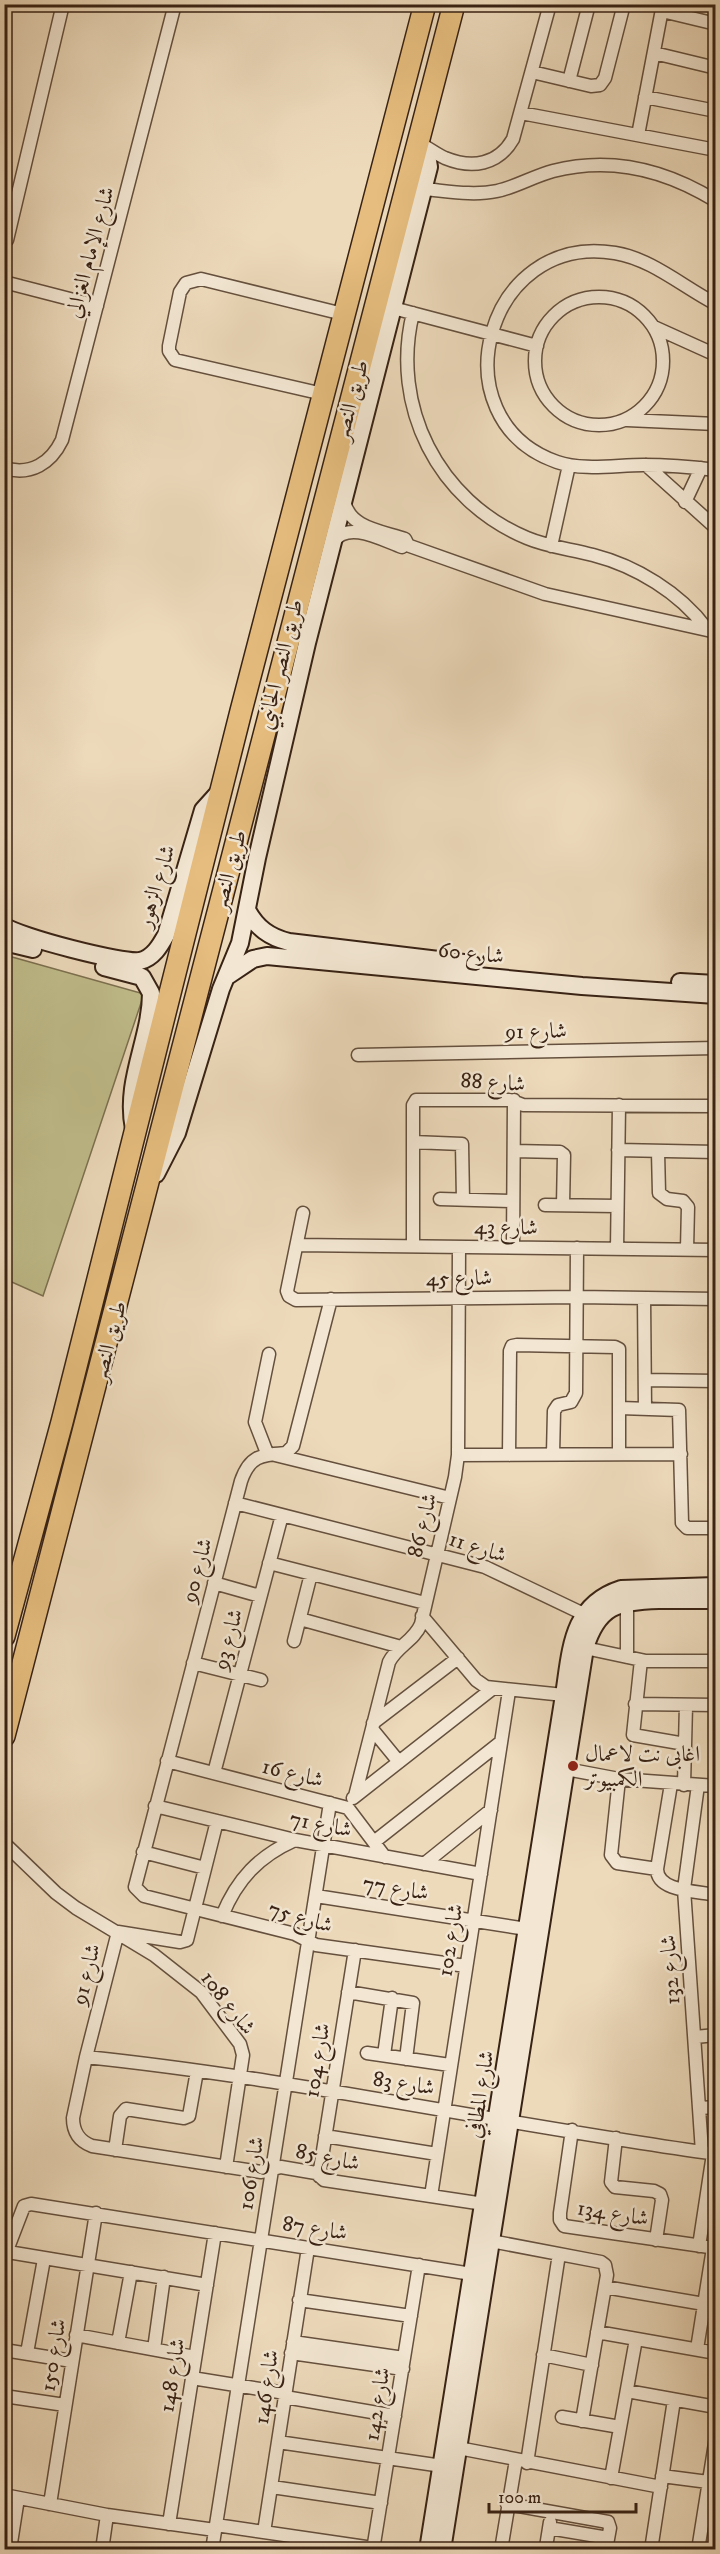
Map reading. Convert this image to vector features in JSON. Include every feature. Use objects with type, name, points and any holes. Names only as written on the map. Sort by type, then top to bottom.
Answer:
[{"type":"highway","name":"طريق النصر","points":[[4,1636],[75,1370],[322,394],[424,4]]},
{"type":"highway","name":"طريق النصر","points":[[4,1737],[147,1190],[297,641],[454,4]]},
{"type":"highway","points":[[390,136],[418,144]]},
{"type":"highway","points":[[33,1526],[45,1536],[58,1534]]},
{"type":"highway","points":[[26,1553],[40,1551],[47,1554],[51,1561]]},
{"type":"street","points":[[7,240],[63,4]]},
{"type":"street","name":"شارع الإمام الغزالي","points":[[4,468],[24,471],[36,468],[48,461],[62,440],[175,4]]},
{"type":"street","points":[[418,144],[447,159],[466,164],[484,164],[496,159],[507,150],[513,139],[550,4]]},
{"type":"street","points":[[569,81],[589,4]]},
{"type":"street","points":[[532,72],[591,86],[603,82],[624,4]]},
{"type":"street","points":[[638,135],[663,8],[716,24]]},
{"type":"street","points":[[654,53],[716,68]]},
{"type":"street","points":[[645,97],[716,111]]},
{"type":"street","points":[[520,113],[716,150]]},
{"type":"street","name":"طريق النصر الجانبي","points":[[147,1190],[177,1133],[221,989],[240,943],[297,641],[332,544],[423,189],[429,161],[425,151],[418,144]]},
{"type":"street","points":[[423,189],[480,193],[507,189],[555,171],[616,166],[665,175],[716,201]]},
{"type":"street","points":[[698,190],[716,187]]},
{"type":"street","points":[[716,304],[631,256],[605,251],[579,252],[553,259],[520,281],[504,301],[490,333],[486,363],[500,413],[515,434],[535,451],[558,462],[569,465],[646,465],[716,470]]},
{"type":"street","points":[[322,394],[175,360],[169,351],[169,345],[180,292],[186,283],[201,279],[343,314]]},
{"type":"street","points":[[4,282],[97,306]]},
{"type":"street","points":[[625,420],[649,402],[662,375],[664,355],[654,327],[641,312],[624,302],[604,297],[584,299],[566,306],[550,319],[537,346],[535,365],[539,383],[555,407],[570,418],[588,424],[607,424],[625,420],[716,424]]},
{"type":"street","points":[[393,308],[537,346]]},
{"type":"street","points":[[413,313],[407,358],[410,393],[419,427],[435,462],[461,495],[485,515],[514,532],[551,546],[611,560],[648,578],[684,603],[711,630]]},
{"type":"street","points":[[654,327],[716,355]]},
{"type":"street","points":[[551,546],[569,465]]},
{"type":"street","points":[[646,465],[716,528]]},
{"type":"street","points":[[686,502],[701,468]]},
{"type":"street","points":[[344,499],[357,527],[402,547],[407,545],[564,599],[711,630]]},
{"type":"street","points":[[332,544],[343,533],[357,527]]},
{"type":"street","name":"شارع الزهور","points":[[4,926],[21,935],[124,960],[141,961],[149,957],[166,935],[203,810],[221,790]]},
{"type":"street","name":"شارع 60","points":[[247,910],[263,932],[276,938],[368,959]]},
{"type":"street","points":[[4,942],[135,974],[146,981],[151,993],[151,1001],[132,1087],[130,1107],[134,1131]]},
{"type":"street","name":"شارع 60","points":[[228,975],[253,959],[267,956],[368,959],[618,983],[716,996]]},
{"type":"street","name":"شارع 60","points":[[618,983],[716,984]]},
{"type":"street","name":"شارع 91","points":[[358,1055],[716,1048]]},
{"type":"street","name":"شارع 88","points":[[413,1246],[412,1105],[416,1100],[514,1100],[523,1105],[716,1106]]},
{"type":"street","points":[[513,1247],[514,1100]]},
{"type":"street","points":[[617,1248],[619,1105]]},
{"type":"street","points":[[413,1142],[462,1144],[464,1200]]},
{"type":"street","points":[[618,1150],[716,1152]]},
{"type":"street","points":[[514,1151],[560,1152],[564,1155],[563,1205]]},
{"type":"street","points":[[658,1152],[659,1193],[667,1199],[683,1201],[688,1207],[687,1249]]},
{"type":"street","points":[[440,1199],[513,1201]]},
{"type":"street","points":[[544,1205],[617,1206]]},
{"type":"street","name":"شارع 45","points":[[303,1213],[288,1294],[297,1300],[577,1297],[716,1299]]},
{"type":"street","name":"شارع 43","points":[[297,1245],[716,1250]]},
{"type":"street","name":"شارع 86","points":[[355,1796],[389,1662],[400,1647],[418,1631],[450,1498],[458,1455],[459,1247]]},
{"type":"street","points":[[553,1454],[554,1411],[558,1405],[571,1402],[575,1397],[577,1248]]},
{"type":"street","points":[[644,1298],[645,1408]]},
{"type":"street","name":"شارع 90","points":[[135,1883],[244,1472],[258,1457],[267,1454],[286,1454],[293,1446],[331,1299]]},
{"type":"street","points":[[509,1455],[512,1346],[615,1347],[620,1349],[620,1454]]},
{"type":"street","points":[[269,1354],[255,1422],[267,1454],[450,1498]]},
{"type":"street","points":[[645,1380],[716,1381]]},
{"type":"street","points":[[620,1408],[679,1410],[682,1523],[687,1528],[716,1528]]},
{"type":"street","points":[[458,1455],[681,1454]]},
{"type":"street","name":"شارع 11","points":[[235,1503],[492,1570],[590,1617]]},
{"type":"street","name":"شارع 93","points":[[214,1773],[282,1515]]},
{"type":"street","points":[[269,1563],[424,1610],[476,1680],[492,1689],[564,1695]]},
{"type":"street","points":[[294,1641],[311,1574]]},
{"type":"street","points":[[214,1583],[260,1596]]},
{"type":"street","points":[[716,1586],[621,1589],[598,1599],[590,1617],[591,1630],[579,1647],[641,1660],[716,1661]]},
{"type":"street","points":[[590,1617],[627,1601],[716,1600]]},
{"type":"street","points":[[627,1601],[627,1657]]},
{"type":"street","points":[[300,1619],[400,1647]]},
{"type":"street","name":"شارع المطافي","points":[[479,2275],[491,2241],[504,2119],[534,1930],[564,1695],[579,1647]]},
{"type":"street","name":"شارع المطافي","points":[[534,1930],[566,1769],[579,1647]]},
{"type":"street","points":[[399,1762],[372,1726],[458,1658]]},
{"type":"street","points":[[641,1660],[632,1733],[634,1736],[685,1744]]},
{"type":"street","points":[[193,1663],[261,1680]]},
{"type":"street","points":[[336,1804],[355,1796],[492,1689]]},
{"type":"street","name":"شارع 102","points":[[431,2196],[509,1691]]},
{"type":"street","points":[[635,1704],[716,1705]]},
{"type":"street","points":[[684,1785],[686,1705]]},
{"type":"street","points":[[374,1842],[501,1742]]},
{"type":"street","name":"شارع 16","points":[[167,1761],[349,1808],[385,1857]]},
{"type":"street","points":[[566,1769],[619,1779],[716,1786]]},
{"type":"street","points":[[619,1779],[611,1855],[617,1863],[657,1869]]},
{"type":"street","points":[[671,1784],[657,1869],[662,1882],[684,1889],[716,1894]]},
{"type":"street","name":"شارع 132","points":[[698,1785],[684,1889],[700,2108],[710,2153],[699,2246]]},
{"type":"street","name":"شارع 106","points":[[212,2550],[324,1846],[336,1804]]},
{"type":"street","name":"شارع 71","points":[[155,1806],[295,1840],[481,1874]]},
{"type":"street","points":[[424,1864],[490,1810]]},
{"type":"street","points":[[195,1909],[217,1821]]},
{"type":"street","points":[[222,1916],[229,1899],[247,1872],[268,1854],[295,1840]]},
{"type":"street","points":[[4,1843],[56,1893],[89,1918],[118,1932]]},
{"type":"street","points":[[143,1851],[205,1868]]},
{"type":"street","name":"شارع 75","points":[[135,1883],[140,1894],[295,1934],[316,1945],[466,1966]]},
{"type":"street","name":"شارع 77","points":[[316,1896],[534,1930]]},
{"type":"street","name":"شارع 91","points":[[92,2146],[80,2139],[73,2126],[86,2056],[118,1932],[183,1942],[189,1937],[195,1909]]},
{"type":"street","name":"شارع 108","points":[[118,1932],[154,1955],[201,1992],[240,2044],[243,2055],[226,2167]]},
{"type":"street","name":"شارع 104","points":[[319,2176],[355,1950]]},
{"type":"street","points":[[348,1992],[410,2001],[414,2004],[406,2059]]},
{"type":"street","points":[[384,2055],[392,1998]]},
{"type":"street","points":[[695,2037],[716,2035]]},
{"type":"street","points":[[367,2053],[450,2065]]},
{"type":"street","name":"شارع 83","points":[[86,2056],[443,2109],[710,2153]]},
{"type":"street","points":[[115,2150],[120,2116],[126,2109],[184,2118],[189,2116],[197,2071]]},
{"type":"street","points":[[700,2108],[716,2107]]},
{"type":"street","name":"شارع المطافي","points":[[442,2550],[449,2467],[479,2275],[484,2204],[504,2119]]},
{"type":"street","name":"شارع 134","points":[[572,2130],[560,2213],[560,2220],[564,2226],[714,2248]]},
{"type":"street","points":[[325,2136],[437,2154]]},
{"type":"street","points":[[616,2138],[611,2182],[615,2187],[654,2191],[660,2194],[662,2200],[656,2240]]},
{"type":"street","name":"شارع 85","points":[[92,2146],[261,2172],[281,2168],[313,2173],[324,2180],[484,2204]]},
{"type":"street","name":"شارع 87","points":[[6,2255],[24,2206],[31,2204],[479,2275]]},
{"type":"street","name":"شارع 150","points":[[50,2504],[96,2213]]},
{"type":"street","name":"شارع 148","points":[[169,2524],[215,2233]]},
{"type":"street","points":[[491,2241],[601,2262],[607,2270],[582,2421]]},
{"type":"street","name":"شارع 146","points":[[264,2532],[308,2248]]},
{"type":"street","points":[[697,2349],[714,2248]]},
{"type":"street","points":[[501,2550],[507,2504],[521,2461],[543,2355],[559,2254]]},
{"type":"street","points":[[6,2255],[87,2265],[207,2285]]},
{"type":"street","points":[[27,2353],[44,2259]]},
{"type":"street","name":"شارع 142","points":[[373,2549],[419,2265]]},
{"type":"street","points":[[118,2343],[131,2272]]},
{"type":"street","points":[[154,2349],[164,2277]]},
{"type":"street","points":[[606,2281],[704,2304]]},
{"type":"street","points":[[299,2300],[411,2316]]},
{"type":"street","points":[[597,2332],[716,2353]]},
{"type":"street","points":[[76,2335],[195,2357]]},
{"type":"street","points":[[611,2478],[636,2339]]},
{"type":"street","points":[[292,2347],[404,2364]]},
{"type":"street","points":[[4,2350],[72,2361]]},
{"type":"street","points":[[543,2355],[592,2365]]},
{"type":"street","points":[[192,2378],[395,2416]]},
{"type":"street","points":[[627,2391],[716,2408]]},
{"type":"street","points":[[4,2396],[65,2405]]},
{"type":"street","points":[[651,2550],[674,2400]]},
{"type":"street","points":[[562,2417],[620,2427]]},
{"type":"street","points":[[698,2550],[712,2483],[716,2437]]},
{"type":"street","points":[[278,2442],[449,2467]]},
{"type":"street","points":[[452,2447],[611,2478],[712,2483]]},
{"type":"street","name":"شارع المطافي","points":[[428,2550],[449,2467]]},
{"type":"street","points":[[272,2487],[381,2503]]},
{"type":"street","points":[[4,2495],[107,2515],[169,2524],[264,2532],[373,2549]]},
{"type":"street","points":[[18,2498],[11,2543],[20,2550]]},
{"type":"street","points":[[507,2504],[608,2522],[610,2528],[607,2544],[549,2528]]},
{"type":"street","points":[[546,2547],[552,2512]]},
{"type":"street","points":[[102,2550],[107,2515]]},
{"type":"shaded area","points":[[5,955],[144,994],[43,1296],[5,1279]]},
{"type":"place","name":"اغابى نت لاعمال الكمبيوتر","points":[[573,1766]]}]
